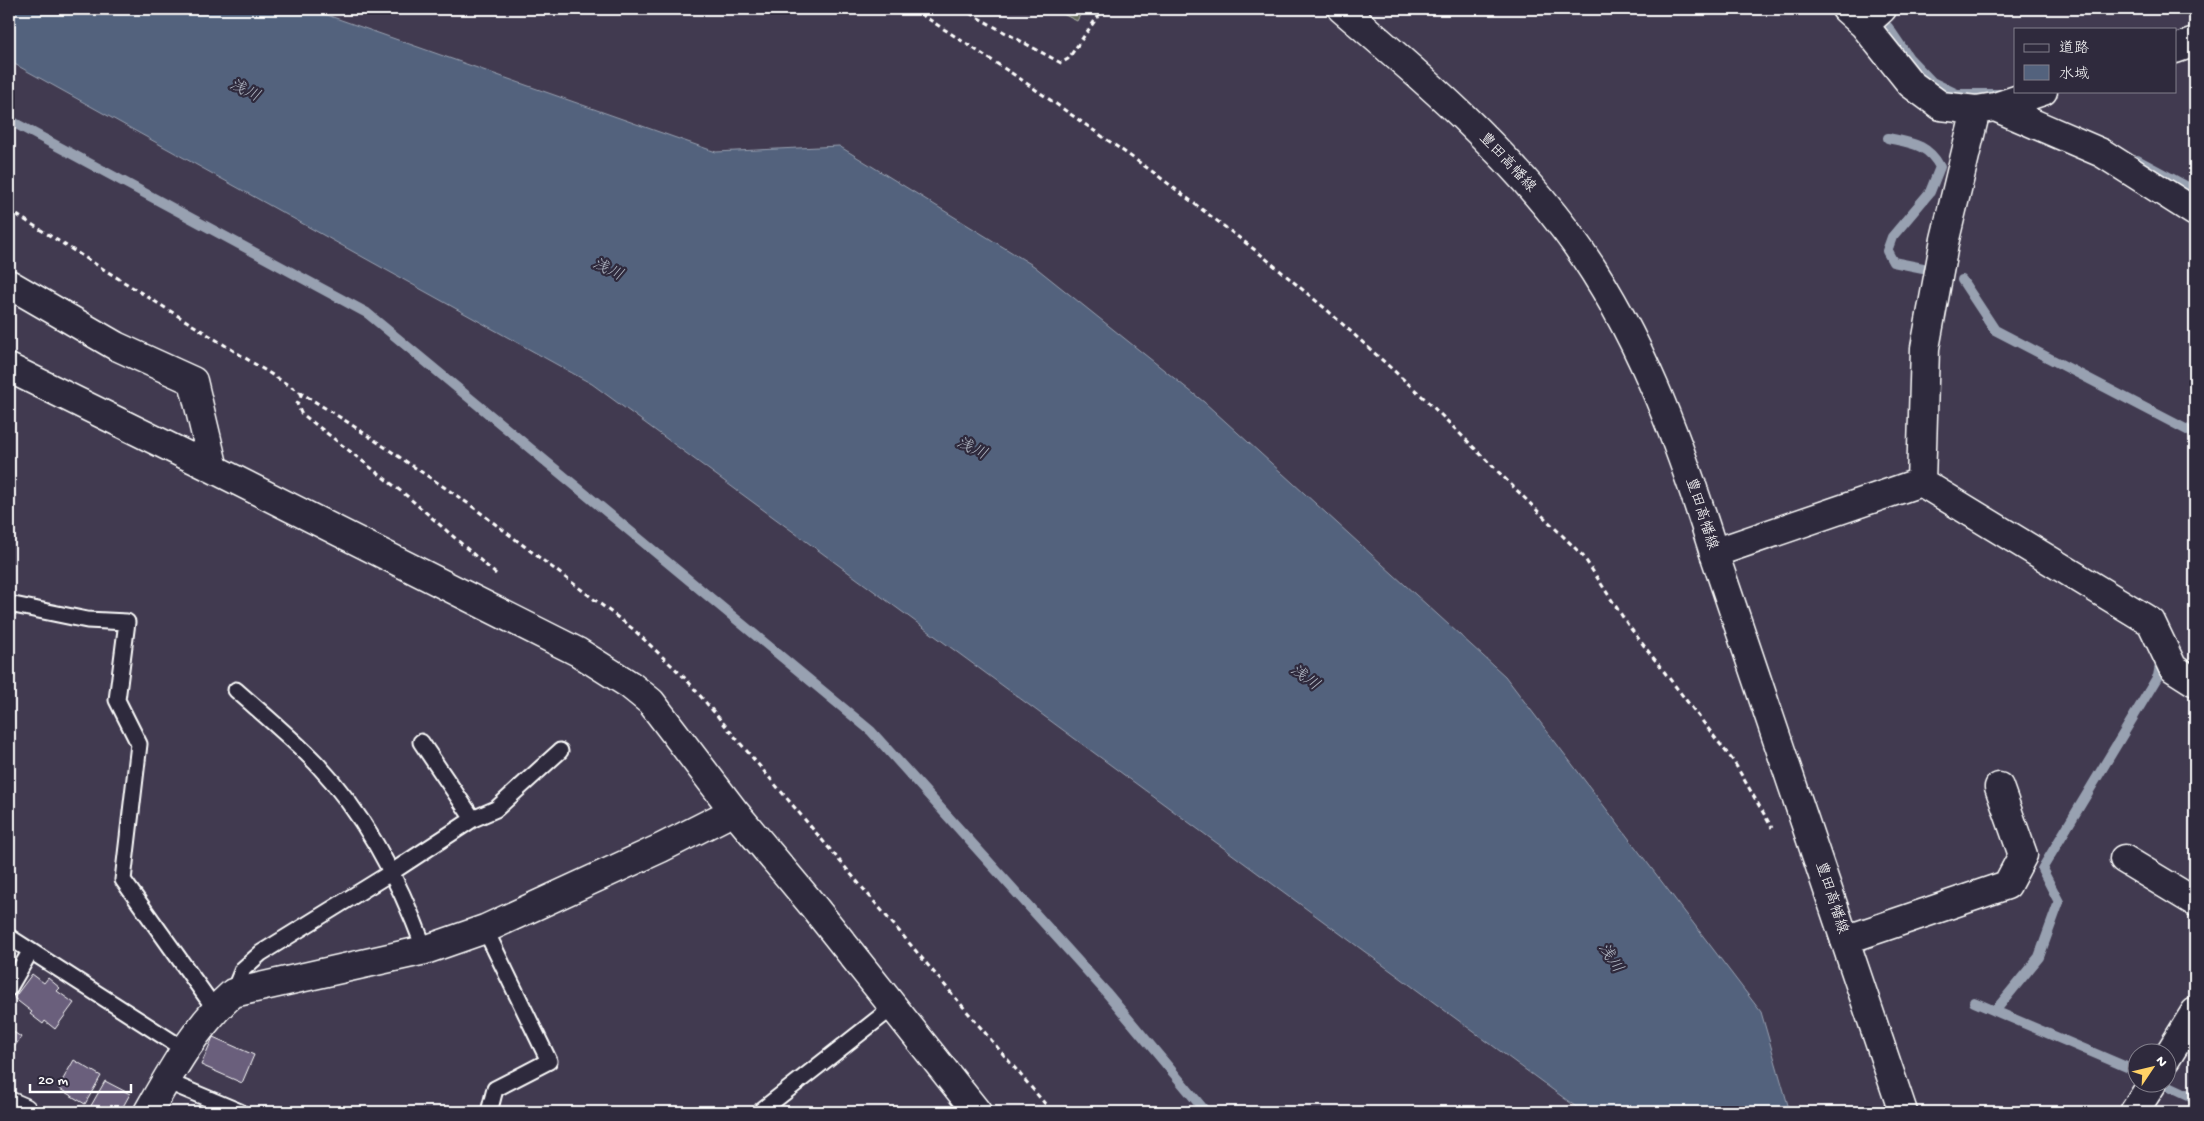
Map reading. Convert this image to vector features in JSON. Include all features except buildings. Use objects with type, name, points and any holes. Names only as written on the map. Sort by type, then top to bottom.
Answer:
[{"type":"street","name":"豊田高幡線","points":[[1342,9],[1472,126],[1524,179],[1585,258],[1604,287],[1636,348],[1691,480],[1903,1112]]},
{"type":"street","points":[[1864,14],[1911,84],[1941,106],[1985,108],[2102,153],[2195,212]]},
{"type":"street","points":[[2176,49],[2195,42]]},
{"type":"street","points":[[1985,108],[2040,92]]},
{"type":"street","points":[[1921,482],[1925,348],[1945,239],[1985,108]]},
{"type":"street","points":[[9,284],[116,346],[194,381],[214,468]]},
{"type":"street","points":[[9,368],[214,468],[578,652],[630,685],[651,702],[734,811],[814,907],[977,1112]]},
{"type":"street","points":[[1714,553],[1921,482]]},
{"type":"street","points":[[1921,482],[2151,622],[2173,668],[2195,682]]},
{"type":"street","points":[[1845,940],[2006,885],[2023,855],[1999,787]]},
{"type":"street","points":[[148,1112],[185,1050],[224,1001],[425,950],[485,929],[661,848],[734,811]]},
{"type":"street","points":[[2124,859],[2195,902]]},
{"type":"street","points":[[2175,1044],[2195,1012]]},
{"type":"street","points":[[2134,1112],[2146,1094]]},
{"type":"street","points":[[9,1106],[23,1112]]},
{"type":"lane","points":[[9,604],[87,620],[127,622],[117,700],[139,744],[123,880],[224,1001],[243,969],[261,953],[392,872],[473,819],[496,809],[560,751]]},
{"type":"lane","points":[[236,690],[316,763],[359,817],[392,872],[410,910],[425,950]]},
{"type":"lane","points":[[422,742],[473,819]]},
{"type":"lane","points":[[485,929],[549,1061],[495,1090],[489,1112]]},
{"type":"lane","points":[[9,937],[185,1050]]},
{"type":"lane","points":[[9,988],[30,952]]},
{"type":"lane","points":[[762,1110],[893,1007]]},
{"type":"lane","points":[[166,1080],[240,1112]]},
{"type":"path","points":[[913,9],[1019,78],[1153,172],[1259,253],[1424,398],[1583,556],[1628,625],[1734,762],[1776,835]]},
{"type":"path","points":[[962,9],[1061,64],[1068,59],[1103,9]]},
{"type":"path","points":[[302,393],[298,404],[301,413],[407,496],[499,576]]},
{"type":"green space","points":[[1053,9],[1083,9],[1077,21]]},
{"type":"water","name":"浅川","points":[[9,9],[310,9],[716,152],[839,146],[1034,266],[1204,402],[1505,676],[1761,1012],[1790,1112],[1583,1112],[592,384],[9,61]]},
{"type":"waterway","points":[[1888,27],[1909,58],[1932,82],[1957,94],[2000,94]]},
{"type":"waterway","points":[[9,120],[367,313],[871,731],[1106,992],[1206,1112]]},
{"type":"waterway","points":[[1888,138],[1911,143],[1924,149],[1930,153],[1940,167],[1930,192],[1892,237],[1887,251],[1893,262],[1923,268]]},
{"type":"waterway","points":[[2137,160],[2195,191]]},
{"type":"waterway","points":[[1962,280],[1995,330],[2195,434]]},
{"type":"waterway","points":[[1995,1011],[2039,957],[2059,902],[2042,869],[2158,676],[2161,659]]},
{"type":"waterway","points":[[1974,1002],[2126,1067]]},
{"type":"waterway","points":[[2176,1089],[2195,1098]]}]
